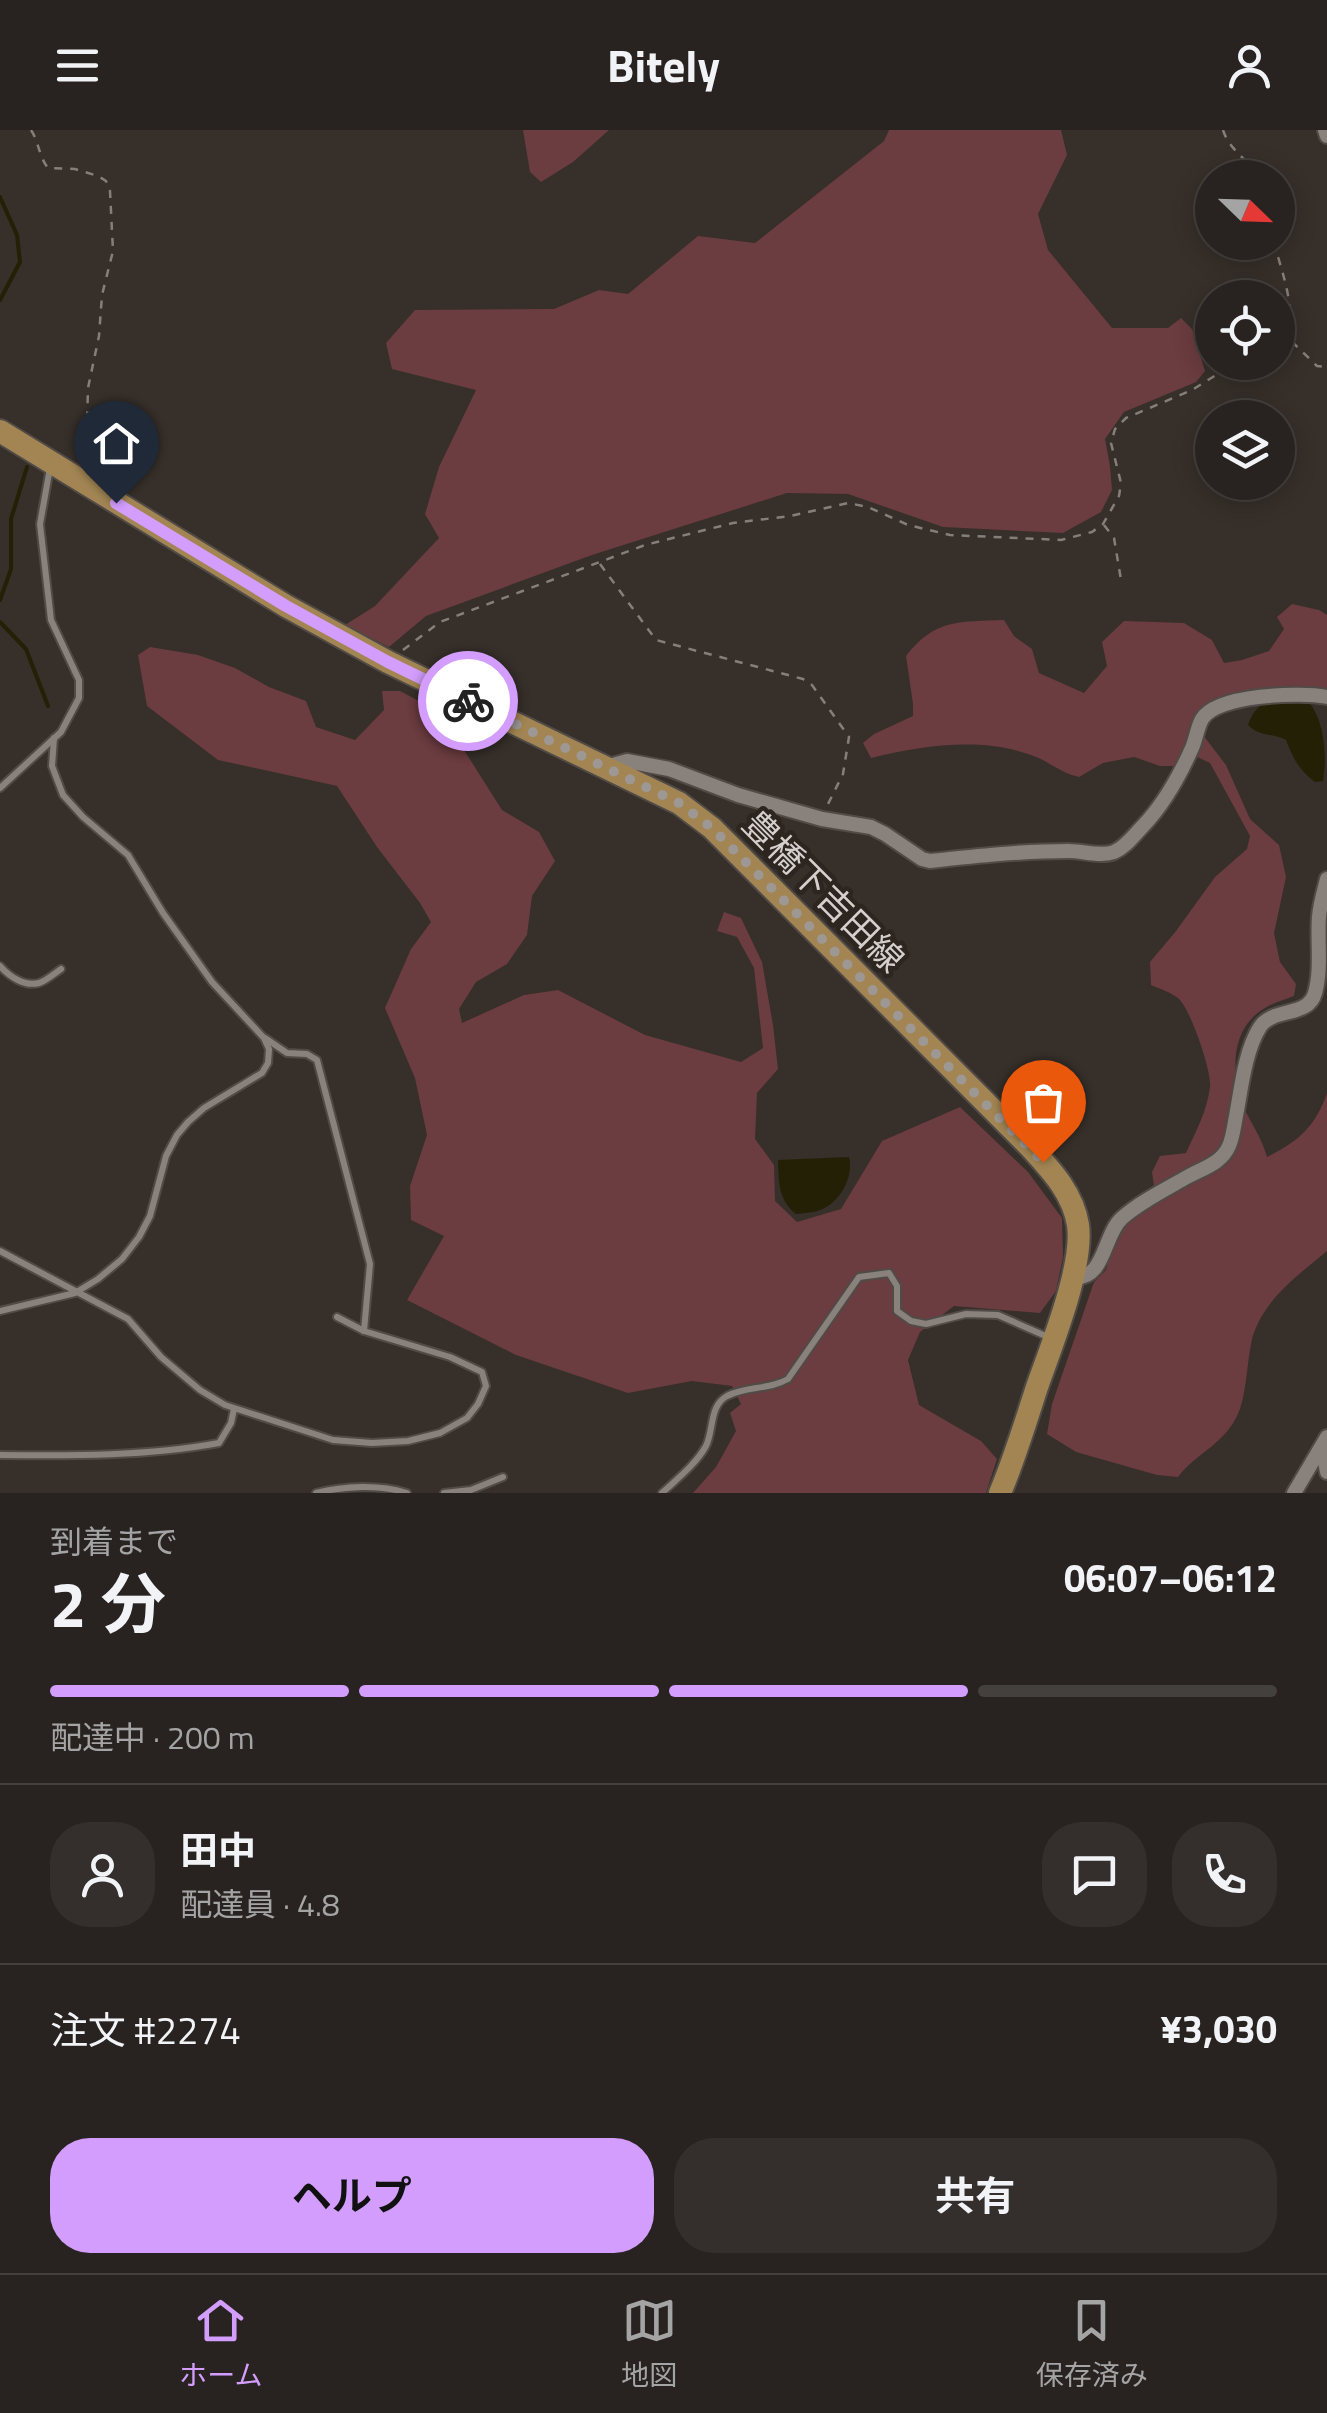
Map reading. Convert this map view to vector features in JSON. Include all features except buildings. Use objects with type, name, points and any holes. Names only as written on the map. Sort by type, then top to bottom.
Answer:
[{"type":"main road","name":"豊橋下吉田線","points":[[0,431],[286,606],[388,662],[679,803],[712,828],[1030,1147],[1069,1197],[1078,1226],[1078,1252],[1054,1339],[1000,1493]]},
{"type":"street","points":[[608,770],[628,761],[669,769],[822,819],[870,827],[930,861],[1072,851],[1112,853],[1125,846],[1162,804],[1208,713],[1241,700],[1287,694],[1327,697]]},
{"type":"street","points":[[1073,1277],[1091,1274],[1114,1226],[1125,1215],[1214,1164],[1230,1144],[1246,1066],[1262,1023],[1310,1004],[1315,995],[1319,911],[1327,879]]},
{"type":"street","points":[[1294,1493],[1327,1437]]},
{"type":"street","points":[[1319,1451],[1327,1472]]},
{"type":"lane","points":[[0,788],[61,732],[80,698],[80,680],[51,620],[40,524],[51,462]]},
{"type":"lane","points":[[54,738],[52,766],[63,794],[83,817],[128,855],[212,982],[264,1038],[287,1052],[307,1054],[316,1060],[370,1264],[364,1332]]},
{"type":"lane","points":[[0,966],[20,981],[38,984],[62,969]]},
{"type":"lane","points":[[0,1310],[74,1293],[122,1260],[150,1216],[166,1156],[176,1135],[204,1108],[262,1073],[269,1050],[264,1038]]},
{"type":"lane","points":[[0,1251],[128,1319],[161,1357],[200,1390],[234,1408],[333,1440],[372,1443],[440,1433],[468,1418],[478,1404],[486,1386],[482,1372],[450,1356],[364,1332],[337,1316]]},
{"type":"lane","points":[[662,1493],[685,1473],[706,1446],[716,1405],[728,1396],[788,1380],[859,1277],[889,1273],[896,1286],[898,1311],[911,1321],[926,1324],[966,1314],[998,1316],[1054,1339]]},
{"type":"lane","points":[[0,1455],[67,1456],[220,1443],[234,1408]]},
{"type":"lane","points":[[444,1493],[472,1490],[503,1477]]},
{"type":"lane","points":[[316,1493],[390,1488],[407,1493]]},
{"type":"path","points":[[30,130],[48,168],[75,169],[98,176],[110,191],[113,251],[88,388],[82,482]]},
{"type":"path","points":[[1223,130],[1230,146],[1246,160]]},
{"type":"path","points":[[1295,345],[1317,366],[1327,366]]},
{"type":"path","points":[[388,662],[440,622],[646,546],[733,523],[848,504],[950,535],[1062,540],[1092,532],[1103,524],[1121,483],[1111,443],[1115,429],[1126,418],[1208,380]]},
{"type":"path","points":[[1103,524],[1114,538],[1121,580]]},
{"type":"path","points":[[599,563],[656,640],[803,679],[812,685],[848,736],[843,774],[822,819]]},
{"type":"shaded area","points":[[523,130],[609,130],[573,162],[541,182],[530,172]]},
{"type":"shaded area","points":[[889,130],[1061,130],[1067,155],[1038,214],[1048,250],[1112,328],[1168,328],[1181,318],[1192,329],[1198,380],[1124,412],[1105,439],[1112,490],[1101,512],[1063,533],[943,527],[848,494],[787,493],[592,555],[426,616],[389,647],[345,625],[375,606],[439,538],[425,514],[439,467],[476,390],[392,369],[386,343],[415,310],[554,309],[599,290],[628,294],[698,236],[755,243],[884,141]]},
{"type":"shaded area","points":[[1292,604],[1327,615],[1327,691],[1206,710],[1203,735],[1226,765],[1250,819],[1279,845],[1286,877],[1274,933],[1280,962],[1296,984],[1294,996],[1253,1017],[1238,1042],[1236,1071],[1242,1101],[1267,1157],[1305,1132],[1327,1093],[1327,1251],[1282,1290],[1264,1312],[1252,1339],[1240,1409],[1228,1431],[1178,1477],[1157,1475],[1076,1452],[1047,1434],[1052,1404],[1094,1282],[1106,1270],[1125,1223],[1146,1207],[1154,1186],[1152,1172],[1160,1156],[1186,1153],[1209,1096],[1208,1068],[1194,1027],[1179,999],[1151,985],[1150,962],[1215,877],[1247,849],[1250,836],[1210,763],[1193,755],[1176,766],[1160,766],[1134,757],[1103,763],[1079,777],[1035,756],[1009,749],[950,745],[871,758],[863,743],[913,716],[906,656],[927,635],[949,624],[1004,620],[1014,636],[1032,649],[1039,673],[1084,693],[1107,666],[1102,642],[1124,621],[1184,623],[1212,640],[1224,663],[1269,651],[1284,629],[1277,617]]},
{"type":"shaded area","points":[[150,647],[198,655],[235,668],[306,701],[316,727],[355,740],[384,710],[382,691],[400,691],[440,712],[502,810],[539,832],[555,861],[532,896],[527,935],[507,964],[476,982],[459,1009],[462,1023],[524,995],[558,990],[645,1035],[741,1062],[763,1048],[754,968],[737,937],[717,931],[724,912],[741,918],[762,962],[778,1069],[757,1093],[755,1139],[774,1165],[775,1201],[797,1222],[841,1209],[882,1141],[960,1107],[1028,1172],[1062,1218],[1063,1257],[1056,1291],[1040,1313],[954,1306],[920,1332],[908,1360],[919,1405],[981,1441],[997,1459],[986,1493],[693,1493],[716,1467],[736,1431],[730,1413],[741,1404],[732,1386],[692,1381],[628,1393],[516,1355],[407,1300],[444,1236],[411,1220],[410,1186],[427,1135],[415,1078],[385,1008],[411,949],[431,922],[337,786],[218,760],[147,706],[138,655]]},
{"type":"shaded area","points":[[1306,699],[1317,716],[1323,738],[1323,781],[1315,782],[1305,773],[1286,740],[1248,725],[1264,704]]},
{"type":"shaded area","points":[[849,1157],[847,1181],[834,1202],[811,1212],[796,1214],[790,1209],[781,1190],[778,1160]]},
{"type":"waterway","points":[[0,197],[17,235],[20,262],[0,300]]},
{"type":"waterway","points":[[0,600],[11,569],[11,519],[27,467]]},
{"type":"waterway","points":[[0,622],[26,649],[48,706]]},
{"type":"way so far","points":[[468,701],[679,803],[712,828],[1043,1162]]},
{"type":"route","points":[[116,503],[286,606],[468,701]]}]
